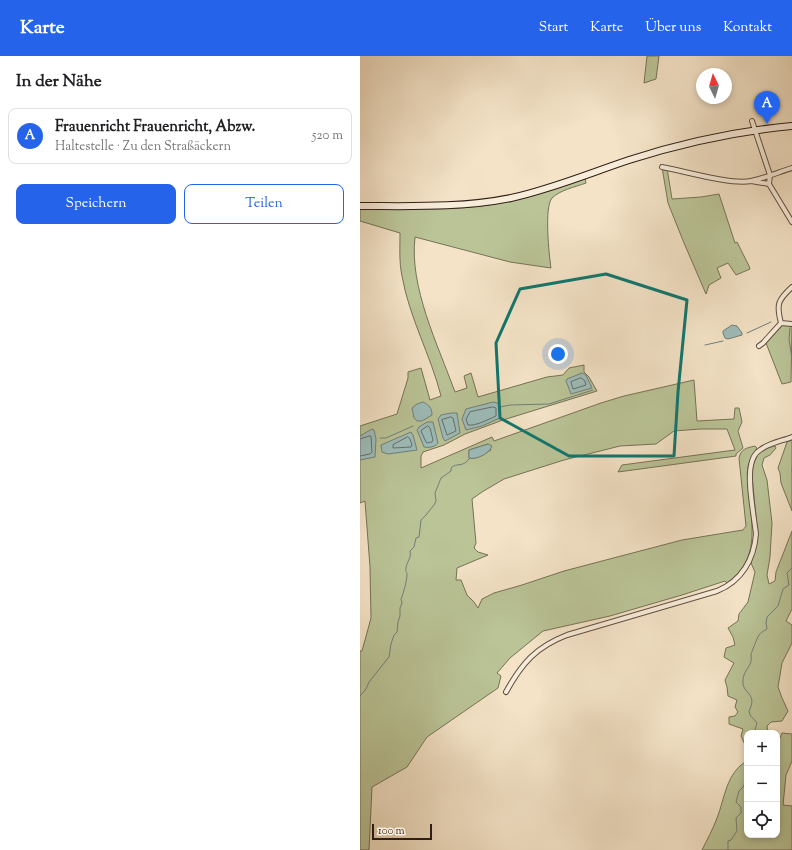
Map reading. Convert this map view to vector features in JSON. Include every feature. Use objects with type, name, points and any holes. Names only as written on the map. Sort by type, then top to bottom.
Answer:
[{"type":"main road","points":[[360,206],[452,205],[498,200],[540,190],[668,148],[756,130],[792,126]]},
{"type":"street","points":[[752,121],[770,175],[769,184],[792,222]]},
{"type":"street","points":[[662,167],[722,179],[769,184]]},
{"type":"street","points":[[750,181],[792,168]]},
{"type":"street","points":[[781,323],[778,304],[783,296],[792,287]]},
{"type":"street","points":[[781,323],[792,324]]},
{"type":"street","points":[[759,346],[781,323]]},
{"type":"street","points":[[506,692],[519,669],[530,657],[553,641],[567,635],[718,591],[725,588],[737,578],[742,573],[751,558],[755,541],[756,534],[750,472],[756,453],[765,447],[792,437]]},
{"type":"highlighted area","points":[[606,274],[687,300],[678,392],[674,456],[569,456],[500,418],[496,343],[520,289]]},
{"type":"green space","points":[[647,56],[659,56],[656,79],[644,83]]},
{"type":"green space","points":[[662,167],[667,168],[672,199],[719,194],[735,243],[737,242],[750,269],[736,275],[728,263],[717,268],[721,278],[709,285],[706,294],[668,203]]},
{"type":"green space","points":[[585,178],[586,183],[555,195],[550,203],[548,211],[548,232],[551,268],[510,262],[415,237],[414,256],[416,276],[426,316],[455,392],[467,388],[464,376],[471,373],[478,397],[547,377],[563,375],[569,368],[584,365],[584,372],[589,377],[597,391],[503,420],[465,434],[444,445],[423,452],[421,456],[421,468],[492,437],[494,441],[601,403],[624,396],[694,380],[697,421],[734,419],[735,408],[739,408],[742,422],[738,431],[743,448],[736,454],[736,456],[618,472],[622,465],[735,450],[727,429],[674,431],[656,444],[620,446],[564,460],[504,479],[472,499],[476,543],[474,548],[478,552],[488,555],[457,568],[456,580],[461,580],[467,595],[478,608],[482,599],[494,593],[564,571],[682,540],[743,530],[746,526],[739,458],[744,449],[755,446],[757,448],[750,460],[748,471],[752,531],[752,542],[749,553],[745,564],[738,574],[727,583],[725,581],[610,616],[543,631],[510,658],[497,673],[501,676],[498,688],[427,737],[407,767],[372,787],[369,850],[360,850],[360,651],[362,651],[371,618],[370,567],[365,501],[360,503],[360,426],[397,414],[408,378],[408,372],[421,368],[430,400],[441,396],[432,366],[405,291],[400,265],[400,233],[360,221],[360,209],[436,209],[482,206],[521,198]],"holes":[[[488,444],[491,450],[478,457],[469,458],[469,450]]]},
{"type":"green space","points":[[782,325],[792,327],[791,382],[782,384],[766,343]]},
{"type":"green space","points":[[792,440],[792,511],[781,483],[778,468],[787,442]]},
{"type":"green space","points":[[775,446],[776,448],[770,455],[764,458],[762,465],[767,480],[772,523],[770,557],[767,575],[769,584],[775,581],[776,572],[792,531],[792,609],[786,621],[792,625],[792,643],[782,663],[778,687],[788,711],[782,721],[771,722],[767,726],[768,730],[744,730],[744,742],[741,736],[743,729],[729,724],[729,717],[735,716],[738,712],[735,707],[737,700],[728,696],[725,680],[734,663],[724,657],[726,648],[735,645],[728,628],[738,621],[739,614],[748,602],[755,572],[751,563],[756,547],[757,527],[752,476],[753,465],[758,454],[766,448]]},
{"type":"green space","points":[[782,733],[792,734],[792,761],[786,775],[783,805],[792,806],[792,850],[702,850],[720,810],[730,779],[744,763],[744,838],[780,838],[780,738]]},
{"type":"water","points":[[732,325],[737,326],[742,335],[728,339],[725,338],[723,331]]},
{"type":"water","points":[[582,373],[586,375],[592,388],[571,394],[566,381],[567,379]]},
{"type":"water","points":[[423,402],[430,407],[432,415],[422,421],[417,421],[414,418],[412,408]]},
{"type":"water","points":[[493,402],[499,404],[500,418],[482,426],[466,430],[462,419],[466,409]]},
{"type":"water","points":[[457,413],[460,433],[445,441],[438,419],[441,415]]},
{"type":"water","points":[[427,422],[433,422],[438,443],[430,447],[424,447],[417,430]]},
{"type":"water","points":[[372,429],[374,430],[376,439],[375,457],[360,460],[360,436]]},
{"type":"water","points":[[411,432],[417,450],[388,454],[382,452],[381,445]]},
{"type":"water","points":[[488,444],[492,446],[488,452],[482,456],[469,458],[469,450]]},
{"type":"waterway","points":[[747,333],[771,322]]},
{"type":"waterway","points":[[790,328],[789,339],[792,359]]},
{"type":"waterway","points":[[705,345],[723,341]]},
{"type":"waterway","points":[[500,407],[510,405],[549,404],[593,390]]},
{"type":"waterway","points":[[380,438],[386,438],[413,426]]},
{"type":"waterway","points":[[360,696],[389,657],[391,644],[394,635],[397,632],[402,603],[401,599],[407,577],[406,567],[410,556],[410,551],[414,547],[416,538],[419,537],[421,520],[436,501],[435,493],[441,478],[451,471],[453,466],[467,462],[469,459]]},
{"type":"waterway","points":[[755,730],[757,723],[750,715],[749,711],[752,701],[744,686],[743,678],[751,663],[751,654],[758,636],[767,629],[767,617],[778,606],[783,589],[789,585],[787,573],[792,568]]},
{"type":"waterway","points":[[728,850],[728,841],[731,840],[737,831],[736,818],[741,813],[741,807],[736,802],[739,791],[744,786]]},
{"type":"place","name":"Frauenricht Frauenricht, Abzw.","points":[[767,124]]}]
